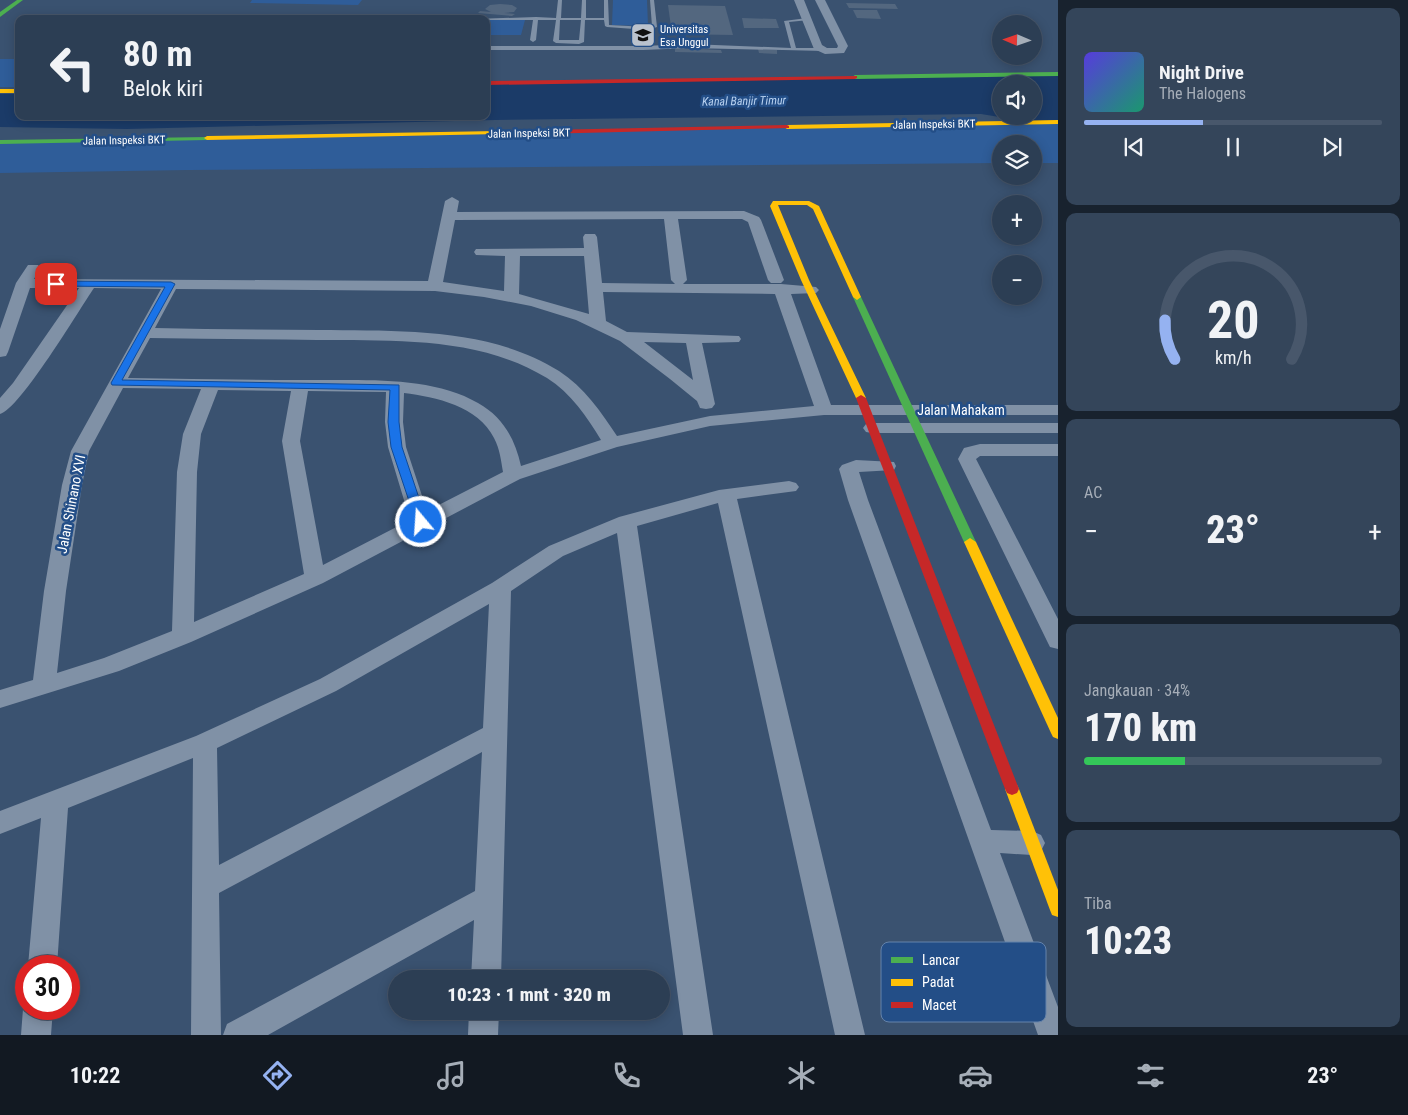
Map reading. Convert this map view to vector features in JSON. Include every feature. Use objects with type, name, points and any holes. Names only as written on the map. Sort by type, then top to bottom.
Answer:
[{"type":"street","points":[[0,15],[20,0]]},
{"type":"street","points":[[800,0],[817,44],[822,50],[838,52],[842,50],[843,46],[820,0]]},
{"type":"street","points":[[490,83],[1058,74]]},
{"type":"street","points":[[0,91],[15,91]]},
{"type":"street","name":"Jalan Inspeksi BKT","points":[[0,142],[1058,122]]},
{"type":"street","points":[[435,286],[452,201]]},
{"type":"street","points":[[1058,733],[816,208],[805,203],[776,203],[774,206],[808,285],[857,388],[1058,910]]},
{"type":"street","points":[[450,216],[670,214],[748,216],[754,220],[773,284],[824,410]]},
{"type":"street","points":[[670,214],[679,280]]},
{"type":"street","points":[[480,252],[513,252],[591,244],[598,325]]},
{"type":"street","points":[[510,296],[513,252]]},
{"type":"street","points":[[0,352],[24,283],[33,268]]},
{"type":"street","points":[[595,284],[679,280],[808,285]]},
{"type":"street","points":[[24,283],[435,286],[475,290],[510,296],[560,309],[625,337],[658,360],[705,399]]},
{"type":"street","points":[[0,409],[19,387],[89,284]]},
{"type":"street","name":"Jalan Shinano XVI","points":[[44,686],[55,590],[72,485],[80,450],[171,284]]},
{"type":"street","points":[[595,284],[773,284]]},
{"type":"street","points":[[143,333],[414,336],[462,341],[506,354],[544,370],[575,392],[595,416],[612,443]]},
{"type":"street","points":[[625,337],[733,339]]},
{"type":"street","points":[[693,338],[710,421]]},
{"type":"street","points":[[116,383],[395,387],[422,390],[460,400],[487,416],[504,438],[513,475]]},
{"type":"street","points":[[183,636],[187,472],[192,434],[211,385]]},
{"type":"street","points":[[300,386],[292,442],[293,459],[315,578]]},
{"type":"street","points":[[395,387],[394,422],[397,447],[421,522]]},
{"type":"street","name":"Jalan Mahakam","points":[[0,699],[111,666],[183,636],[315,578],[513,475],[612,443],[710,421],[824,410],[1058,410]]},
{"type":"street","name":"Jalan Mahakam","points":[[872,428],[1058,428]]},
{"type":"street","points":[[1058,450],[980,450],[971,452],[967,459],[1058,641]]},
{"type":"street","points":[[887,466],[856,466],[849,469],[858,500],[1019,942]]},
{"type":"street","points":[[0,823],[205,743],[328,685],[500,588],[556,551],[626,522],[726,494],[789,487]]},
{"type":"street","points":[[726,494],[850,1035]]},
{"type":"street","points":[[626,522],[698,1035]]},
{"type":"street","points":[[486,970],[500,588]]},
{"type":"street","points":[[206,886],[494,733]]},
{"type":"street","points":[[205,743],[206,1035]]},
{"type":"street","points":[[43,955],[56,800]]},
{"type":"street","points":[[983,841],[1032,843]]},
{"type":"street","points":[[238,1035],[488,898]]},
{"type":"street","points":[[1046,1016],[1053,1035]]},
{"type":"street","points":[[36,1035],[37,1020]]},
{"type":"street","points":[[484,1020],[484,1035]]},
{"type":"lane","points":[[560,0],[556,40],[559,42],[582,42],[584,0]]},
{"type":"lane","points":[[606,0],[606,25],[612,28],[655,27],[652,0]]},
{"type":"lane","points":[[533,40],[536,18]]},
{"type":"lane","points":[[490,19],[606,19]]},
{"type":"lane","points":[[794,48],[786,21],[807,19]]},
{"type":"lane","points":[[490,48],[635,49],[690,46],[822,50]]},
{"type":"shaded area","points":[[252,0],[362,0],[358,5],[250,3]]},
{"type":"shaded area","points":[[613,0],[647,0],[648,26],[612,25]]},
{"type":"shaded area","points":[[490,19],[525,20],[521,35],[490,35]]},
{"type":"shaded area","points":[[0,59],[15,59],[15,87],[0,87]]},
{"type":"shaded area","points":[[1042,122],[1058,122],[1058,163],[1042,163],[1042,135],[992,135],[992,163],[0,173],[0,141],[992,123],[992,125],[1042,125]]},
{"type":"water","points":[[1042,75],[1058,75],[1058,122],[1042,122]]},
{"type":"water","name":"Kanal Banjir Timur","points":[[992,76],[992,116],[981,114],[495,120],[127,129],[0,127],[0,94],[15,94],[15,120],[490,120],[490,84]]},
{"type":"building","points":[[846,3],[895,4],[898,9],[849,8]]},
{"type":"building","points":[[490,5],[512,5],[517,8],[514,12],[504,13],[515,14],[512,16],[478,13],[480,11],[491,12],[485,9]]},
{"type":"building","points":[[668,5],[725,6],[733,35],[672,34]]},
{"type":"building","points":[[853,10],[877,10],[881,19],[857,18]]},
{"type":"building","points":[[742,18],[776,19],[779,28],[744,28]]},
{"type":"building","points":[[675,48],[721,50],[722,53],[675,52]]},
{"type":"building","points":[[758,49],[777,50],[777,54],[759,53]]},
{"type":"traffic: fast","points":[[0,15],[20,0]]},
{"type":"traffic: fast","points":[[855,77],[1058,74]]},
{"type":"traffic: fast","points":[[0,142],[207,138]]},
{"type":"traffic: fast","points":[[857,297],[970,542]]},
{"type":"traffic: slow","points":[[0,91],[15,91]]},
{"type":"traffic: slow","points":[[787,127],[1058,122]]},
{"type":"traffic: slow","points":[[207,138],[497,133]]},
{"type":"traffic: slow","points":[[857,297],[816,208],[809,203],[776,203],[774,206],[805,280],[861,398]]},
{"type":"traffic: slow","points":[[970,542],[1058,733]]},
{"type":"traffic: slow","points":[[1012,789],[1058,910]]},
{"type":"traffic: jam","points":[[490,83],[855,77]]},
{"type":"traffic: jam","points":[[497,133],[787,127]]},
{"type":"traffic: jam","points":[[861,398],[1012,789]]},
{"type":"place","name":"Universitas Esa Unggul","points":[[643,35]]},
{"type":"route","points":[[56,284],[171,284],[116,383],[395,387],[394,422],[397,447],[421,522]]}]
